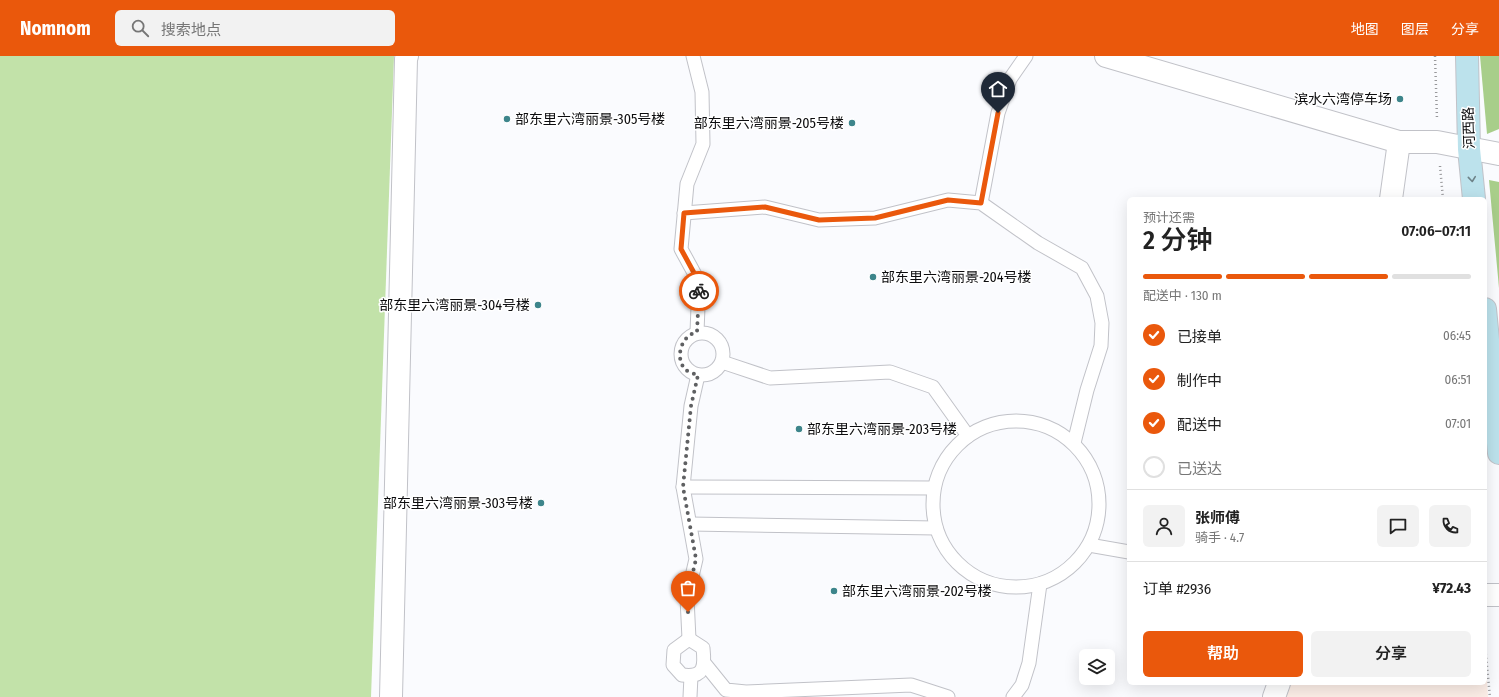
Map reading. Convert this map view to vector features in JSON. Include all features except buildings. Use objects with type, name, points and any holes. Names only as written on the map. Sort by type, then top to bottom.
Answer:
[{"type":"main road","name":"河西路","points":[[1467,56],[1469,149],[1474,197]]},
{"type":"main road","points":[[1487,330],[1499,453]]},
{"type":"street","points":[[391,697],[407,56]]},
{"type":"street","points":[[1106,56],[1399,142],[1437,142],[1499,154]]},
{"type":"street","points":[[1391,197],[1399,142]]},
{"type":"street","points":[[1487,595],[1499,595]]},
{"type":"street","points":[[1274,697],[1278,685]]},
{"type":"lane","points":[[693,56],[702,92],[703,144],[687,184],[681,249],[699,282],[697,332]]},
{"type":"lane","points":[[981,203],[998,113],[1010,79],[1026,56]]},
{"type":"lane","points":[[684,213],[765,207],[819,220],[875,218],[948,200],[981,203],[1038,243],[1082,268],[1098,296],[1102,323],[1101,346],[1087,390],[1074,443]]},
{"type":"lane","points":[[697,332],[715,336],[723,348],[722,362],[713,373],[698,375],[685,369],[679,356],[683,342],[697,332]]},
{"type":"lane","points":[[722,362],[770,378],[890,372],[933,387],[968,436]]},
{"type":"lane","points":[[689,639],[687,598],[696,559],[683,487],[691,406],[698,375]]},
{"type":"lane","points":[[1011,421],[1034,422],[1055,430],[1074,443],[1091,465],[1099,492],[1099,519],[1089,545],[1076,563],[1060,576],[1040,584],[1014,588],[988,583],[966,571],[947,552],[936,528],[933,508],[934,488],[941,468],[952,450],[968,436],[988,425],[1011,421]]},
{"type":"lane","points":[[683,487],[934,488]]},
{"type":"lane","points":[[690,524],[936,528]]},
{"type":"lane","points":[[1089,545],[1127,552]]},
{"type":"lane","points":[[1013,697],[1022,685],[1029,663],[1040,584]]},
{"type":"lane","points":[[689,639],[703,648],[705,664],[726,690],[746,692],[911,685],[948,697]]},
{"type":"lane","points":[[689,639],[674,650],[673,665],[682,675],[691,676],[700,672],[705,664]]},
{"type":"lane","points":[[690,697],[691,676]]},
{"type":"path","points":[[1487,666],[1490,697]]},
{"type":"shaded area","points":[[1487,678],[1488,697],[1284,697],[1289,685],[1487,685]]},
{"type":"green space","points":[[0,56],[394,56],[371,697],[0,697]]},
{"type":"green space","points":[[1480,56],[1499,56],[1499,129],[1487,134]]},
{"type":"green space","points":[[1489,180],[1499,182],[1499,288]]},
{"type":"way so far","points":[[688,612],[687,598],[696,559],[683,487],[691,406],[698,375],[685,369],[679,356],[683,342],[697,332],[699,291]]},
{"type":"place","name":"滨水六湾停车场","points":[[1400,99]]},
{"type":"place","name":"部东里六湾丽景-305号楼","points":[[507,119]]},
{"type":"place","name":"部东里六湾丽景-205号楼","points":[[852,123]]},
{"type":"place","name":"部东里六湾丽景-204号楼","points":[[873,277]]},
{"type":"place","name":"部东里六湾丽景-304号楼","points":[[538,305]]},
{"type":"place","name":"部东里六湾丽景-203号楼","points":[[799,429]]},
{"type":"place","name":"部东里六湾丽景-303号楼","points":[[541,503]]},
{"type":"place","name":"部东里六湾丽景-202号楼","points":[[834,591]]},
{"type":"route","points":[[699,291],[699,282],[681,249],[684,213],[765,207],[819,220],[875,218],[948,200],[981,203],[998,113]]}]
